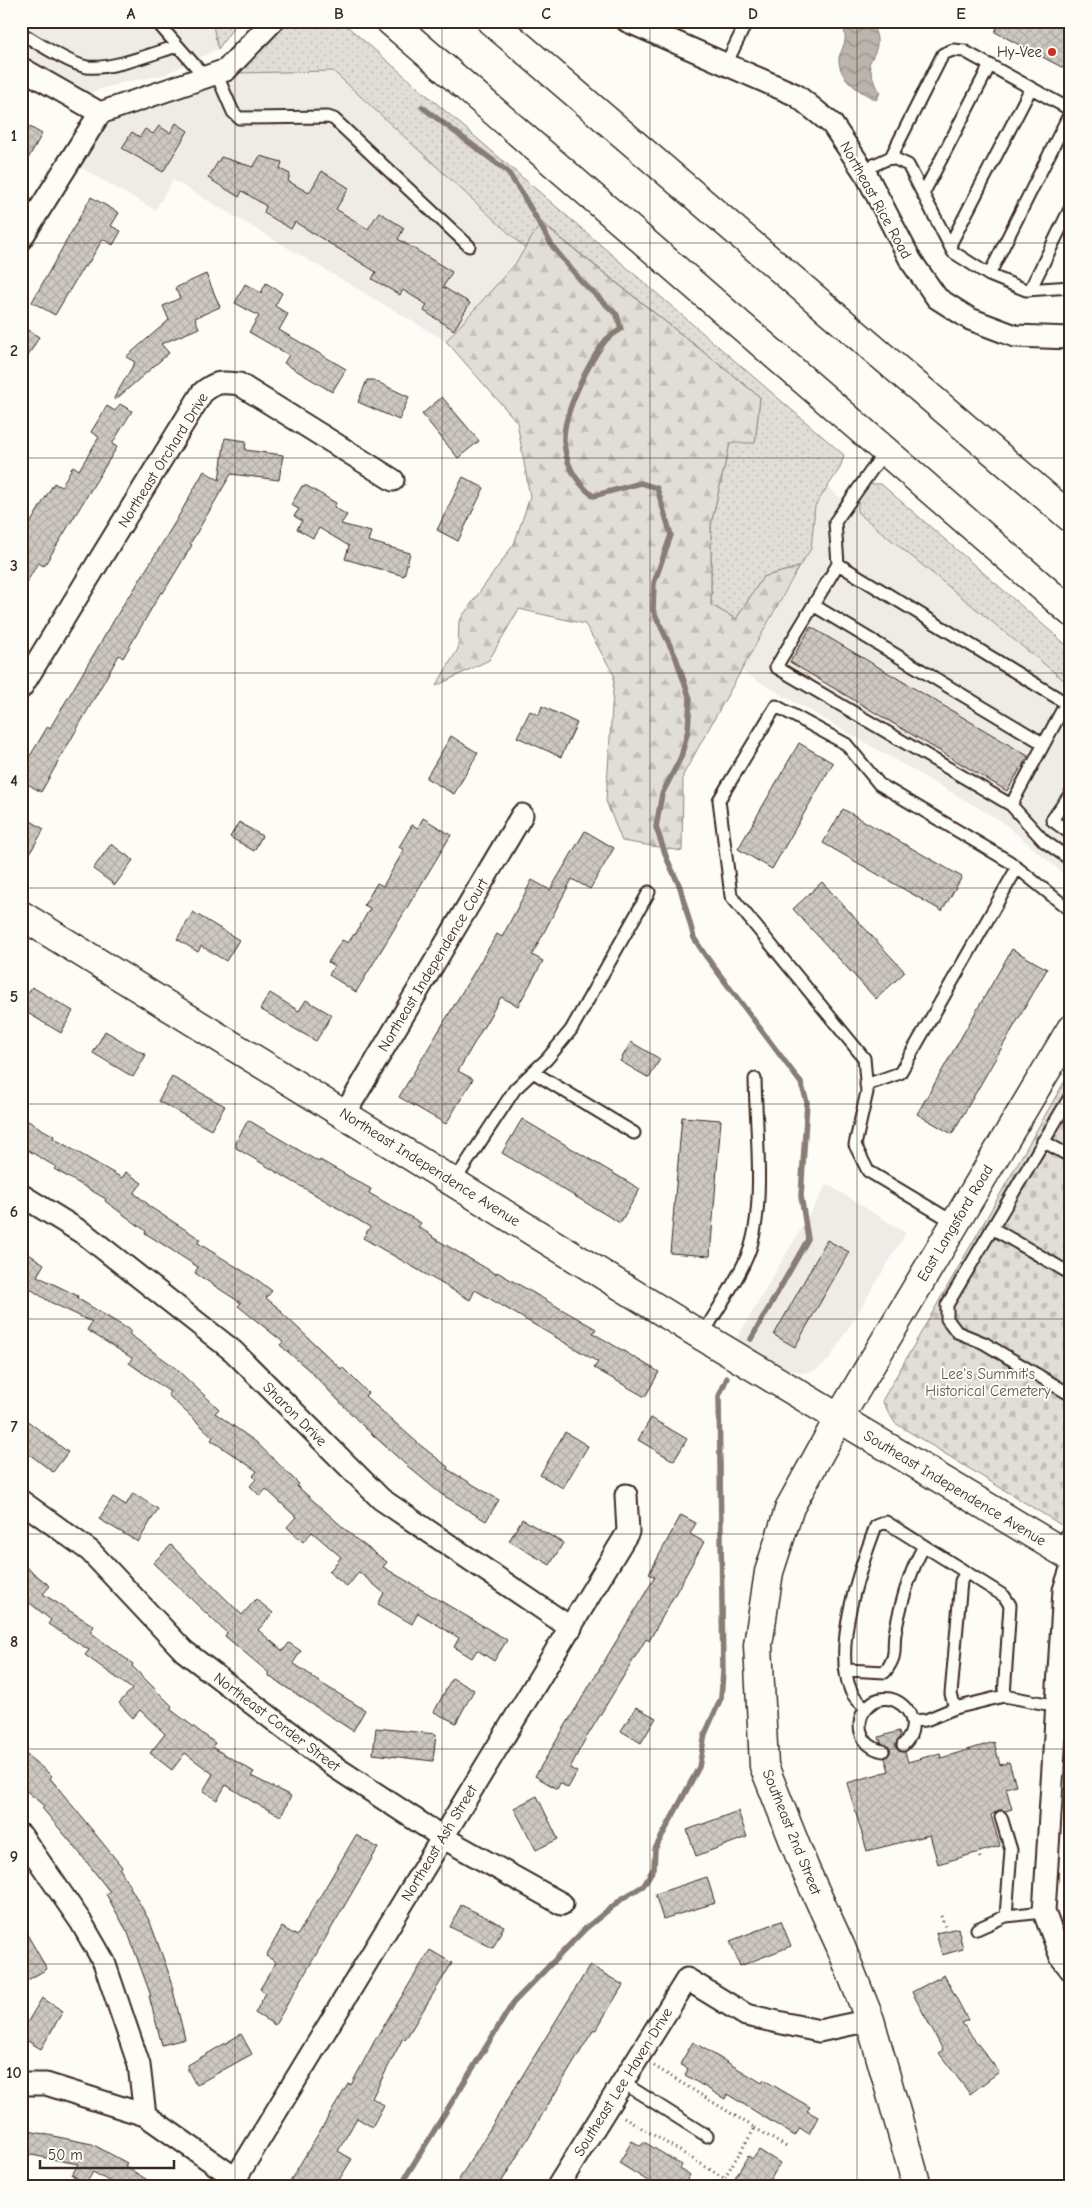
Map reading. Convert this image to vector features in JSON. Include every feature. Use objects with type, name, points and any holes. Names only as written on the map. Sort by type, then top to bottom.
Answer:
[{"type":"street","points":[[21,239],[100,112],[226,70],[274,21]]},
{"type":"street","points":[[390,21],[1071,612]]},
{"type":"street","points":[[492,21],[1071,518]]},
{"type":"street","name":"Northeast Rice Road","points":[[635,23],[796,95],[832,124],[863,170],[911,261],[937,298],[970,319],[1016,336],[1071,338]]},
{"type":"street","points":[[21,68],[100,112]]},
{"type":"street","name":"Northeast Orchard Drive","points":[[21,688],[202,393],[213,384],[239,384],[393,480]]},
{"type":"street","name":"Northeast Independence Court","points":[[344,1114],[522,816]]},
{"type":"street","name":"Northeast Independence Avenue","points":[[23,919],[344,1114],[702,1336],[839,1418]]},
{"type":"street","name":"East Langsford Road","points":[[839,1418],[1071,1029]]},
{"type":"street","name":"Sharon Drive","points":[[21,1195],[86,1235],[233,1351],[381,1499],[571,1628]]},
{"type":"street","name":"Southeast Independence Avenue","points":[[839,1418],[1068,1551]]},
{"type":"street","name":"Southeast 2nd Street","points":[[839,1418],[790,1507],[769,1572],[758,1645],[764,1766],[805,1869],[840,1945],[870,2020],[917,2186]]},
{"type":"street","name":"Northeast Ash Street","points":[[233,2182],[628,1532],[626,1495]]},
{"type":"street","name":"Northeast Corder Street","points":[[21,1502],[90,1551],[184,1651],[335,1767],[442,1837],[562,1904]]},
{"type":"street","points":[[1068,1551],[1044,1912],[1061,1958],[1071,1970]]},
{"type":"street","points":[[21,1835],[81,1922],[104,1962],[139,2065],[145,2115]]},
{"type":"street","name":"Southeast Lee Haven Drive","points":[[558,2186],[687,1979],[746,2015],[819,2031],[870,2020]]},
{"type":"street","points":[[21,2084],[46,2084],[145,2115],[233,2182]]},
{"type":"lane","points":[[156,21],[178,46],[210,75],[233,112],[239,118],[328,117],[334,120],[469,246]]},
{"type":"lane","points":[[726,64],[747,21]]},
{"type":"lane","points":[[21,33],[61,56],[87,66],[121,64],[178,46]]},
{"type":"lane","points":[[863,170],[891,157],[943,54],[953,50],[964,51],[1071,111],[989,275]]},
{"type":"lane","points":[[923,194],[990,65]]},
{"type":"lane","points":[[950,245],[1031,88]]},
{"type":"lane","points":[[891,157],[908,165],[953,252],[989,275],[1030,290],[1071,287]]},
{"type":"lane","points":[[1030,290],[1071,208]]},
{"type":"lane","points":[[885,451],[835,522],[838,564],[776,667],[1011,805],[1044,841],[1071,860]]},
{"type":"lane","points":[[838,564],[1069,705],[1044,744],[1011,805]]},
{"type":"lane","points":[[813,605],[1044,744]]},
{"type":"lane","points":[[955,1223],[868,1171],[855,1145],[867,1092],[864,1058],[731,896],[719,800],[776,706],[846,744],[879,784],[1017,868],[1071,911]]},
{"type":"lane","points":[[1071,793],[1052,820],[1071,834]]},
{"type":"lane","points":[[866,1085],[900,1072],[1017,868]]},
{"type":"lane","points":[[454,1182],[515,1089],[547,1059],[571,1030],[649,892]]},
{"type":"lane","points":[[532,1072],[634,1133]]},
{"type":"lane","points":[[702,1336],[747,1258],[752,1242],[758,1200],[755,1079]]},
{"type":"lane","points":[[1071,1095],[948,1305],[947,1320],[957,1332],[984,1343],[1071,1395]]},
{"type":"lane","points":[[1043,1141],[1071,1158]]},
{"type":"lane","points":[[992,1228],[1071,1274]]},
{"type":"lane","points":[[866,1708],[851,1692],[845,1648],[849,1614],[860,1568],[876,1526],[886,1522],[1004,1596],[1010,1604],[1004,1696]]},
{"type":"lane","points":[[847,1670],[885,1672],[894,1660],[895,1631],[904,1591],[915,1562],[924,1546]]},
{"type":"lane","points":[[955,1708],[951,1694],[961,1581],[966,1572]]},
{"type":"lane","points":[[912,1720],[926,1720],[955,1708],[1004,1696],[1058,1706]]},
{"type":"lane","points":[[883,1751],[869,1745],[862,1735],[860,1724],[866,1708],[876,1701],[893,1700],[908,1710],[912,1720],[911,1732],[903,1745]]},
{"type":"lane","points":[[1001,1818],[1011,1850],[1006,1916]]},
{"type":"lane","points":[[977,1929],[1006,1916],[1044,1912]]},
{"type":"lane","points":[[622,2082],[708,2136]]},
{"type":"path","points":[[978,1852],[981,1861]]},
{"type":"path","points":[[941,1916],[946,1930]]},
{"type":"path","points":[[650,2063],[788,2148]]},
{"type":"path","points":[[619,2114],[724,2178]]},
{"type":"path","points":[[719,2186],[755,2128]]},
{"type":"shaded area","points":[[21,21],[212,21],[218,49],[164,75],[125,82],[85,94],[21,59]]},
{"type":"shaded area","points":[[333,70],[525,248],[515,264],[446,341],[173,180],[155,210],[64,158],[109,116],[223,74]]},
{"type":"shaded area","points":[[827,487],[1071,686],[1071,880],[1001,821],[741,671],[811,549],[815,506]]},
{"type":"shaded area","points":[[827,1184],[906,1233],[829,1360],[816,1370],[802,1373],[787,1368],[736,1340]]},
{"type":"green space","points":[[212,21],[238,21],[218,49]]},
{"type":"green space","points":[[286,21],[341,21],[844,455],[840,468],[815,506],[811,549],[799,567],[763,577],[736,619],[711,605],[711,524],[730,443],[755,442],[760,397],[542,223],[525,248],[333,71],[238,73]]},
{"type":"green space","points":[[541,223],[760,397],[755,443],[730,443],[711,524],[711,605],[736,619],[763,577],[799,567],[683,775],[682,851],[622,841],[606,801],[614,675],[585,624],[519,609],[489,660],[436,686],[458,649],[459,621],[514,544],[530,497],[517,422],[446,341],[515,264]]},
{"type":"green space","points":[[868,484],[881,484],[1071,649],[1071,686],[857,512],[859,497]]},
{"type":"green space","name":"Lee's Summit's Historical Cemetery","points":[[1071,1070],[1071,1531],[895,1423],[882,1401]]},
{"type":"water","points":[[841,21],[875,21],[873,26],[877,37],[877,45],[869,64],[880,93],[876,100],[857,89],[842,72],[839,58],[845,37]]},
{"type":"building","name":"Hy-Vee","points":[[1000,21],[1071,21],[1071,72],[995,32]]},
{"type":"building","points":[[21,122],[42,134],[21,171]]},
{"type":"building","points":[[176,123],[188,131],[163,172],[122,148],[132,132],[140,137],[145,129],[153,134],[159,126],[170,133]]},
{"type":"building","points":[[260,156],[282,162],[280,169],[290,174],[288,181],[309,193],[322,171],[349,188],[336,209],[368,229],[379,212],[404,228],[398,239],[452,272],[443,287],[470,303],[454,330],[424,311],[427,305],[403,290],[400,295],[372,279],[376,272],[295,222],[291,229],[264,213],[266,206],[242,191],[239,197],[208,178],[221,157],[253,167]]},
{"type":"building","points":[[91,197],[119,213],[111,226],[121,231],[113,245],[103,239],[86,267],[84,266],[55,315],[32,302]]},
{"type":"building","points":[[206,274],[220,307],[195,318],[199,328],[161,344],[169,353],[115,400],[114,398],[135,362],[126,357],[169,320],[163,306],[180,298],[175,288]]},
{"type":"building","points":[[266,283],[282,293],[275,306],[288,314],[279,330],[346,369],[332,392],[284,363],[289,355],[249,332],[259,316],[235,303],[245,284],[261,293]]},
{"type":"building","points":[[21,326],[39,337],[21,368]]},
{"type":"building","points":[[367,380],[373,380],[409,397],[399,420],[358,402]]},
{"type":"building","points":[[442,397],[479,441],[458,458],[422,414]]},
{"type":"building","points":[[120,404],[132,411],[112,444],[117,447],[44,566],[38,563],[21,592],[21,539],[54,483],[61,487],[73,466],[79,470],[99,437],[91,432],[107,406],[115,411]]},
{"type":"building","points":[[225,438],[246,441],[245,450],[283,455],[279,480],[231,474],[190,544],[192,545],[163,593],[161,592],[123,658],[119,655],[41,792],[21,780],[21,771],[48,726],[50,728],[129,595],[177,519],[204,471],[219,480]]},
{"type":"building","points":[[463,477],[484,488],[458,541],[437,530]]},
{"type":"building","points":[[302,486],[307,486],[336,503],[334,507],[347,515],[341,524],[371,532],[368,541],[410,553],[404,576],[345,559],[349,546],[319,528],[313,538],[297,529],[302,521],[294,516],[299,509],[291,505]]},
{"type":"building","points":[[811,627],[1028,756],[1007,791],[790,662]]},
{"type":"building","points":[[542,706],[577,723],[561,757],[517,737],[530,711],[539,715]]},
{"type":"building","points":[[451,736],[478,753],[454,794],[426,778]]},
{"type":"building","points":[[799,743],[833,763],[772,869],[738,849]]},
{"type":"building","points":[[843,809],[962,877],[942,911],[823,843]]},
{"type":"building","points":[[21,815],[44,829],[21,868]]},
{"type":"building","points":[[423,818],[451,835],[356,992],[329,975],[334,966],[328,962],[342,940],[348,943],[355,935],[370,908],[364,905],[377,883],[383,886],[404,850],[399,847],[412,825],[418,828]]},
{"type":"building","points":[[239,822],[262,836],[254,851],[230,837]]},
{"type":"building","points":[[585,831],[614,848],[590,889],[572,879],[532,955],[543,961],[518,1006],[501,997],[458,1071],[473,1079],[446,1124],[399,1097],[497,934],[502,937],[532,880],[550,890]]},
{"type":"building","points":[[111,844],[133,860],[115,885],[93,869]]},
{"type":"building","points":[[822,882],[905,972],[876,999],[793,909]]},
{"type":"building","points":[[193,912],[239,940],[226,961],[201,946],[198,952],[177,939]]},
{"type":"building","points":[[1012,949],[1047,969],[952,1134],[917,1114]]},
{"type":"building","points":[[32,987],[73,1011],[61,1033],[21,1009],[21,1004]]},
{"type":"building","points":[[270,993],[299,1011],[306,1000],[332,1015],[316,1041],[260,1009]]},
{"type":"building","points":[[105,1031],[146,1055],[133,1077],[93,1053]]},
{"type":"building","points":[[631,1042],[660,1059],[649,1078],[620,1061]]},
{"type":"building","points":[[172,1077],[225,1106],[211,1130],[158,1101]]},
{"type":"building","points":[[21,1117],[122,1178],[126,1172],[142,1183],[134,1193],[147,1205],[200,1239],[198,1243],[272,1291],[266,1298],[282,1311],[341,1369],[342,1367],[368,1393],[365,1396],[448,1467],[447,1469],[499,1500],[486,1521],[441,1494],[405,1464],[363,1426],[310,1371],[280,1345],[283,1342],[238,1306],[241,1303],[195,1273],[198,1267],[145,1233],[146,1231],[105,1201],[106,1199],[54,1169],[56,1167],[21,1146]]},
{"type":"building","points":[[682,1117],[721,1120],[710,1256],[670,1253]]},
{"type":"building","points":[[522,1119],[640,1189],[620,1223],[502,1153]]},
{"type":"building","points":[[248,1120],[319,1162],[320,1160],[371,1189],[369,1193],[421,1223],[418,1227],[432,1237],[596,1329],[593,1333],[659,1372],[645,1397],[594,1368],[598,1362],[475,1290],[470,1300],[363,1238],[370,1227],[236,1148],[236,1142]]},
{"type":"building","points":[[827,1240],[849,1252],[795,1347],[774,1335]]},
{"type":"building","points":[[21,1249],[44,1264],[37,1276],[78,1296],[77,1298],[131,1331],[129,1334],[173,1366],[219,1409],[215,1413],[256,1442],[299,1484],[297,1486],[356,1539],[387,1562],[383,1567],[507,1640],[494,1661],[477,1650],[472,1658],[454,1647],[459,1638],[418,1613],[412,1624],[378,1604],[384,1593],[359,1572],[347,1587],[329,1572],[341,1557],[312,1532],[303,1542],[287,1527],[296,1517],[266,1489],[260,1496],[250,1486],[256,1479],[253,1476],[257,1471],[211,1440],[213,1437],[168,1395],[170,1392],[129,1363],[132,1358],[87,1330],[92,1322],[50,1302],[29,1288],[21,1301]]},
{"type":"building","points":[[21,1416],[68,1452],[53,1472],[21,1448]]},
{"type":"building","points":[[651,1418],[687,1439],[674,1461],[638,1440]]},
{"type":"building","points":[[565,1432],[588,1446],[563,1488],[540,1475]]},
{"type":"building","points":[[133,1493],[158,1509],[138,1542],[99,1519],[113,1497],[126,1505]]},
{"type":"building","points":[[681,1515],[696,1523],[690,1534],[704,1542],[649,1641],[646,1639],[582,1745],[570,1768],[577,1772],[568,1788],[560,1783],[557,1789],[535,1776],[655,1577],[649,1574]]},
{"type":"building","points":[[522,1519],[563,1543],[550,1565],[509,1541]]},
{"type":"building","points":[[171,1545],[242,1615],[256,1599],[273,1613],[258,1630],[283,1651],[289,1643],[301,1651],[293,1663],[311,1677],[365,1710],[353,1731],[267,1675],[269,1673],[225,1636],[227,1633],[153,1563]]},
{"type":"building","points":[[21,1563],[50,1586],[43,1594],[94,1626],[90,1632],[133,1664],[132,1666],[172,1706],[170,1709],[215,1743],[212,1747],[254,1772],[251,1776],[291,1796],[281,1816],[226,1785],[217,1800],[203,1791],[213,1774],[185,1753],[172,1770],[150,1753],[165,1734],[140,1710],[133,1718],[119,1703],[132,1689],[85,1655],[89,1650],[48,1624],[51,1620],[21,1596]]},
{"type":"building","points":[[452,1678],[474,1690],[456,1723],[434,1712]]},
{"type":"building","points":[[636,1707],[656,1718],[641,1743],[621,1731]]},
{"type":"building","points":[[376,1728],[436,1734],[433,1761],[373,1754]]},
{"type":"building","points":[[899,1731],[900,1736],[896,1748],[899,1751],[905,1752],[908,1762],[940,1753],[941,1758],[994,1742],[1000,1765],[1009,1762],[1016,1785],[1006,1788],[1012,1809],[999,1810],[991,1815],[1000,1846],[938,1864],[930,1835],[867,1851],[847,1783],[889,1771],[885,1758],[890,1753],[890,1749],[881,1743],[879,1737]]},
{"type":"building","points":[[21,1750],[52,1776],[50,1778],[122,1867],[120,1869],[150,1922],[169,1974],[185,2039],[162,2045],[149,1996],[151,1996],[128,1933],[106,1894],[110,1892],[42,1808],[44,1806],[21,1786]]},
{"type":"building","points":[[537,1796],[558,1839],[536,1850],[514,1808]]},
{"type":"building","points":[[738,1811],[747,1837],[696,1856],[687,1830]]},
{"type":"building","points":[[356,1835],[378,1848],[275,2025],[255,2013],[266,1993],[260,1989],[276,1962],[266,1956],[282,1927],[297,1936]]},
{"type":"building","points":[[707,1877],[715,1903],[663,1919],[655,1894]]},
{"type":"building","points":[[461,1905],[504,1926],[493,1948],[450,1927]]},
{"type":"building","points":[[781,1921],[791,1946],[740,1966],[730,1941]]},
{"type":"building","points":[[21,1924],[47,1969],[26,1981],[21,1972]]},
{"type":"building","points":[[958,1928],[963,1949],[942,1955],[936,1933]]},
{"type":"building","points":[[430,1950],[452,1963],[405,2040],[403,2038],[372,2098],[384,2105],[372,2127],[357,2118],[338,2151],[352,2159],[335,2186],[287,2186],[348,2084],[351,2085],[375,2040]]},
{"type":"building","points":[[590,1965],[623,1985],[596,2030],[594,2029],[499,2186],[455,2186]]},
{"type":"building","points":[[944,1975],[968,2020],[962,2023],[999,2072],[970,2094],[939,2053],[943,2050],[912,1992]]},
{"type":"building","points":[[42,1998],[63,2011],[41,2049],[21,2037],[21,2033]]},
{"type":"building","points":[[241,2034],[252,2054],[196,2085],[188,2070],[188,2065]]},
{"type":"building","points":[[693,2042],[762,2083],[764,2080],[810,2107],[807,2111],[818,2117],[809,2134],[800,2128],[795,2136],[727,2094],[725,2099],[685,2075],[688,2069],[680,2064]]},
{"type":"building","points":[[24,2130],[92,2144],[127,2163],[125,2166],[157,2186],[117,2186],[93,2172],[86,2184],[72,2175],[78,2164],[21,2153]]},
{"type":"building","points":[[632,2141],[641,2146],[644,2142],[682,2165],[680,2169],[690,2175],[683,2186],[656,2186],[619,2163]]},
{"type":"building","points":[[759,2150],[780,2163],[767,2186],[730,2186],[748,2156],[753,2159]]},
{"type":"waterway","points":[[422,107],[507,171],[553,247],[582,282],[617,315],[621,329],[605,341],[578,388],[565,429],[565,449],[573,472],[581,485],[593,496],[641,483],[657,488],[671,535],[654,583],[653,610],[676,658],[690,699],[688,730],[681,757],[662,794],[656,827],[667,859],[680,887],[694,938],[801,1083],[807,1102],[801,1196],[808,1239],[751,1339]]},
{"type":"waterway","points":[[400,2186],[513,2003],[586,1928],[623,1898],[643,1886],[654,1868],[655,1849],[699,1767],[705,1734],[721,1698],[723,1672],[719,1396],[727,1378]]},
{"type":"place","name":"Hy-Vee","points":[[1052,52]]}]
